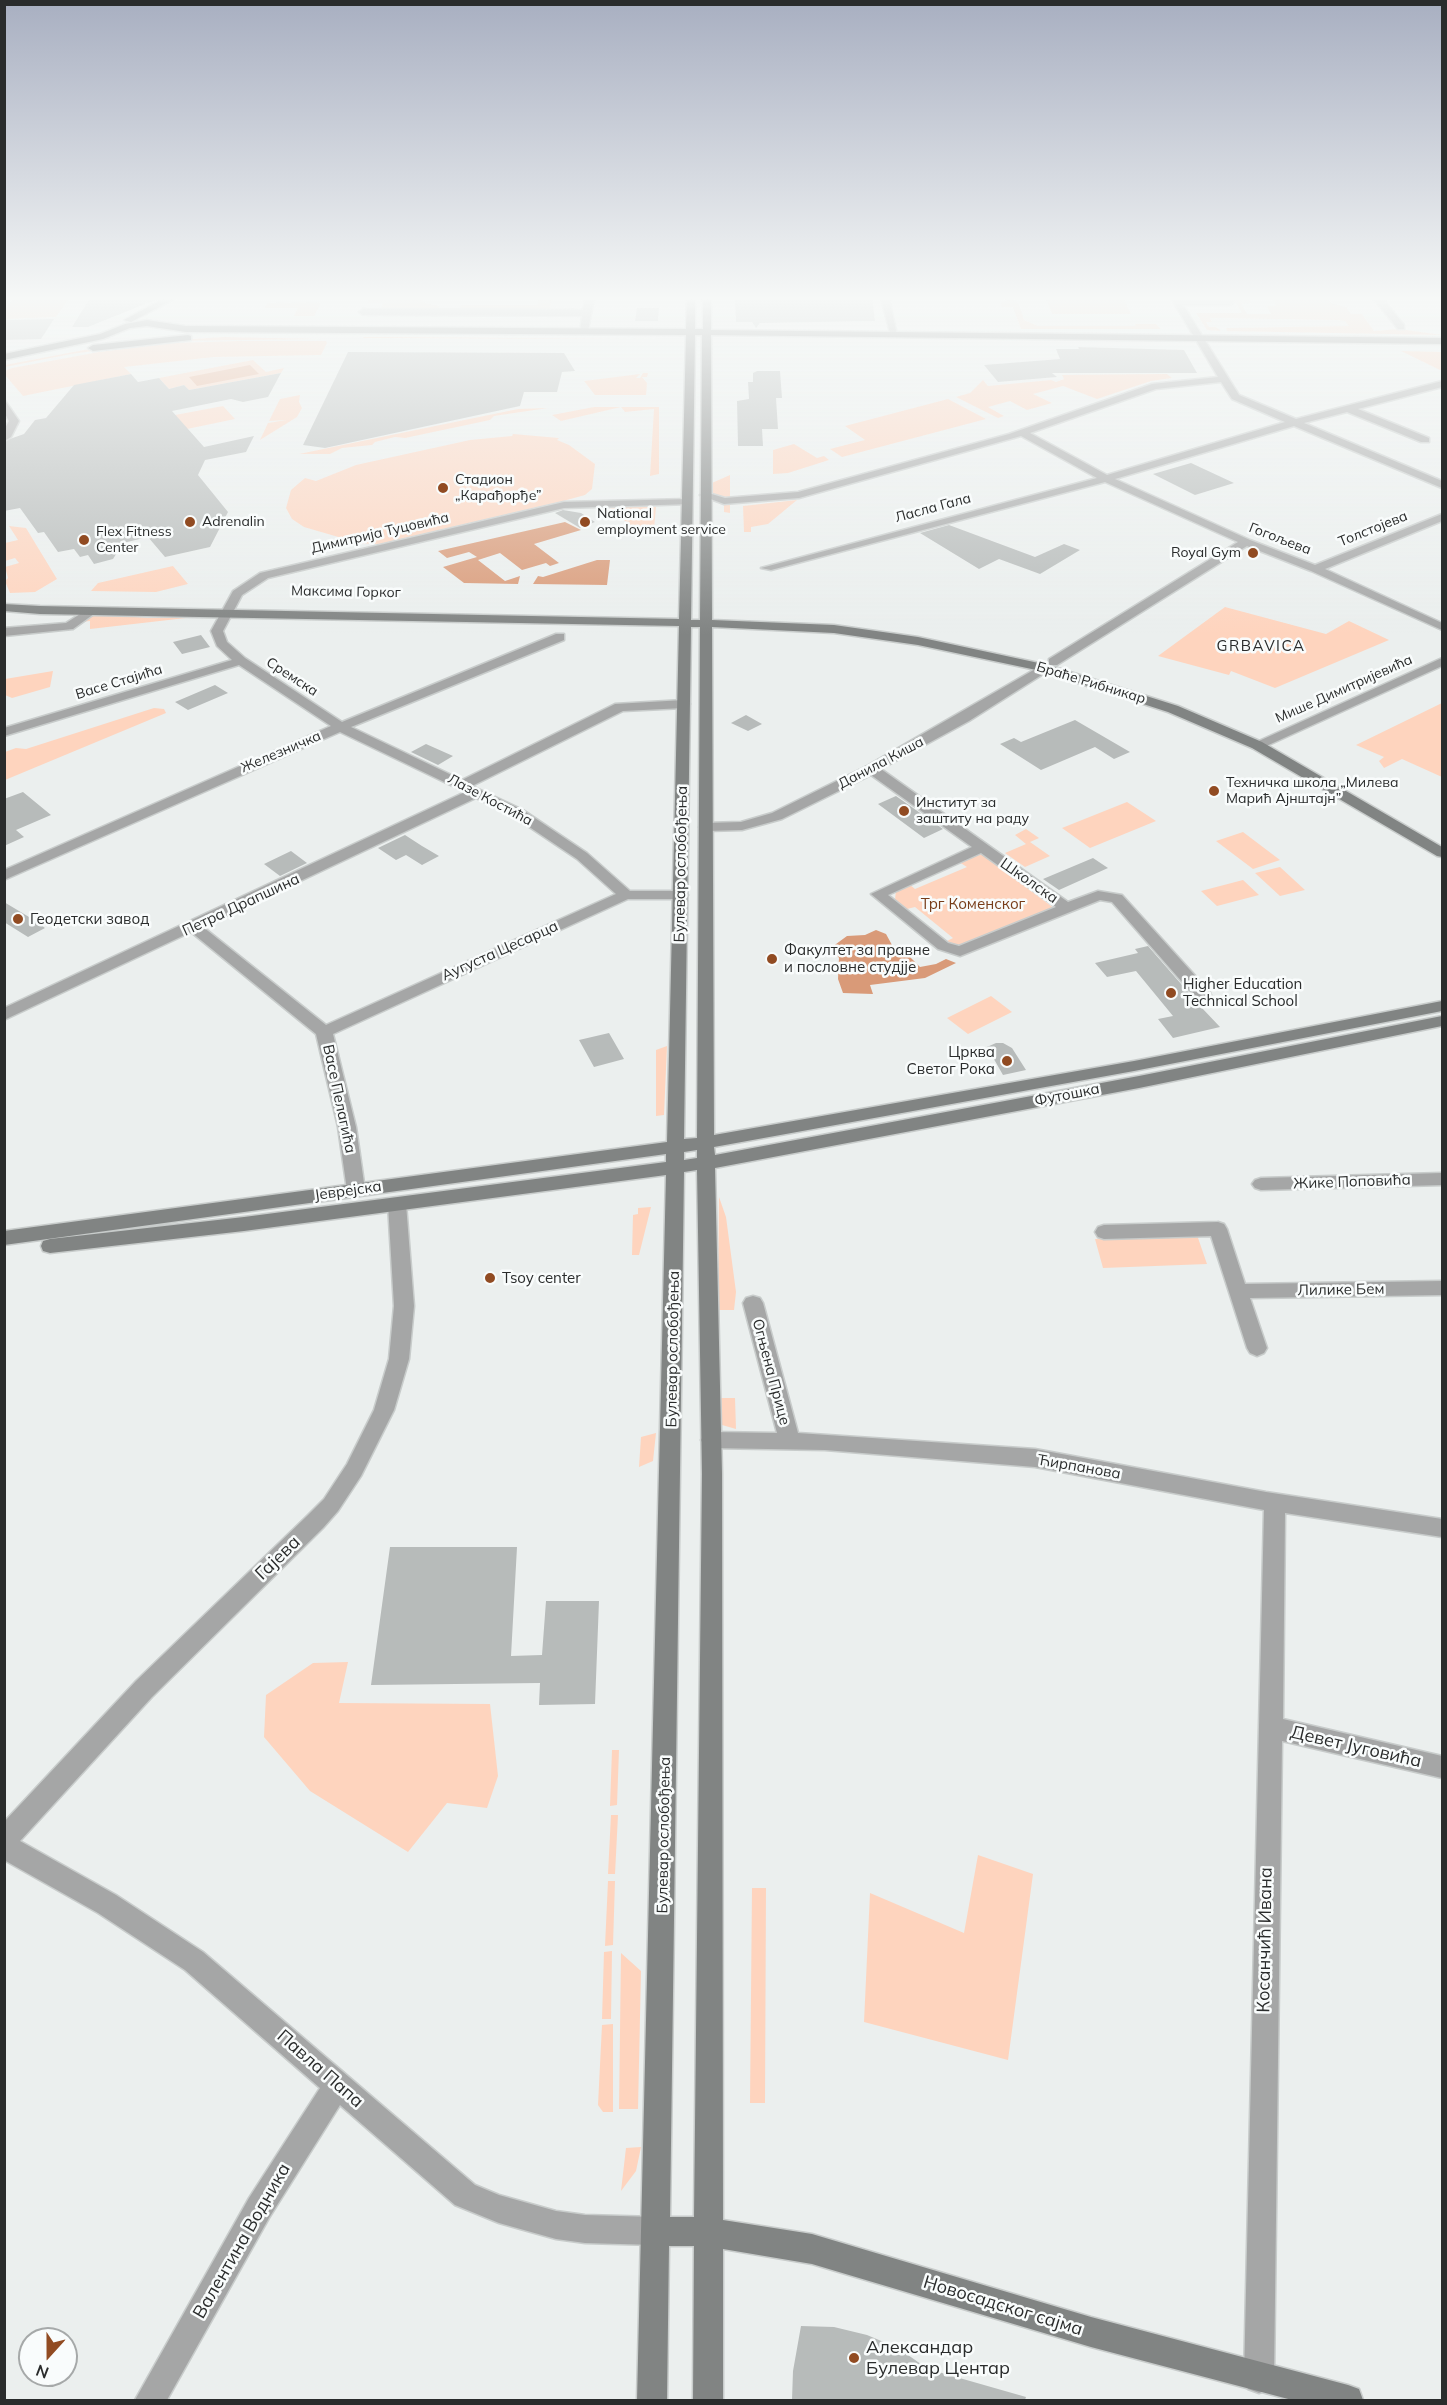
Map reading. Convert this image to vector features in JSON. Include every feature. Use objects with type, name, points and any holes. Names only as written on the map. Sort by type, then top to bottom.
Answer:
[{"type":"main road","name":"Булевар ослобођења","points":[[689,410],[681,895],[691,1155],[711,1440],[708,2400]]},
{"type":"main road","name":"Булевар ослобођења","points":[[652,2400],[655,2231],[691,1155],[706,827],[706,410]]},
{"type":"main road","name":"Максима Горког","points":[[4,607],[94,602],[234,609]]},
{"type":"main road","name":"Максима Горког","points":[[4,607],[92,611],[234,609],[706,618]]},
{"type":"main road","name":"Браће Рибникар","points":[[706,618],[806,620],[870,627],[978,645],[1048,665],[1262,742],[1335,775],[1443,840]]},
{"type":"main road","name":"Браће Рибникар","points":[[1262,742],[1443,853]]},
{"type":"main road","name":"Футошка","points":[[691,1155],[1443,1006]]},
{"type":"main road","name":"Футошка","points":[[691,1155],[1139,1082],[1443,1021]]},
{"type":"main road","name":"Јеврејска","points":[[4,1238],[356,1190],[691,1155]]},
{"type":"main road","name":"Јеврејска","points":[[4,1251],[397,1204],[691,1155]]},
{"type":"main road","name":"Новосадског сајма","points":[[655,2231],[708,2232],[812,2249],[1091,2332],[1348,2400]]},
{"type":"street","points":[[6,437],[14,421],[8,410]]},
{"type":"street","points":[[705,510],[724,501],[799,495],[1022,434],[1088,410]]},
{"type":"street","points":[[1264,410],[1443,485]]},
{"type":"street","name":"Ласла Гала","points":[[766,568],[1108,478],[1339,410]]},
{"type":"street","points":[[1352,410],[1425,440]]},
{"type":"street","name":"Гогољева","points":[[1022,434],[1108,478],[1246,542],[1315,568],[1443,627]]},
{"type":"street","points":[[705,495],[724,501]]},
{"type":"street","name":"Димитрија Туцовића","points":[[234,609],[258,584],[293,569],[564,505],[687,502]]},
{"type":"street","name":"Толстојева","points":[[1315,568],[1443,517]]},
{"type":"street","name":"Данила Киша","points":[[706,827],[742,826],[761,822],[872,770],[964,718],[1246,542]]},
{"type":"street","name":"Сремска","points":[[234,609],[217,634],[228,650],[341,727]]},
{"type":"street","points":[[4,632],[69,626],[92,611]]},
{"type":"street","name":"Железничка","points":[[4,876],[175,798],[560,637]]},
{"type":"street","name":"Васе Стајића","points":[[4,732],[241,661]]},
{"type":"street","name":"Мише Димитријевића","points":[[1262,742],[1443,662]]},
{"type":"street","points":[[463,785],[620,707],[684,704]]},
{"type":"street","name":"Лазе Костића","points":[[341,727],[477,792],[552,835],[599,869],[627,895]]},
{"type":"street","name":"Школска","points":[[872,770],[1067,908],[1101,894],[1117,898],[1203,995]]},
{"type":"street","name":"Петра Драпшина","points":[[4,1015],[477,792]]},
{"type":"street","points":[[981,848],[878,894],[943,946],[960,951],[1067,908]]},
{"type":"street","name":"Аугуста Цесарца","points":[[324,1032],[627,895],[681,895]]},
{"type":"street","name":"Васе Пелагића","points":[[194,927],[324,1032],[347,1127],[356,1190]]},
{"type":"street","name":"Жике Поповића","points":[[1261,1184],[1443,1179]]},
{"type":"street","name":"Гајева","points":[[4,1840],[144,1689],[315,1522],[331,1505],[354,1470],[384,1410],[399,1359],[404,1306],[397,1204]]},
{"type":"street","points":[[1104,1232],[1218,1229],[1257,1348]]},
{"type":"street","name":"Лилике Бем","points":[[1239,1292],[1443,1288]]},
{"type":"street","name":"Огњена Прице","points":[[753,1303],[790,1442]]},
{"type":"street","name":"Ћирпанова","points":[[711,1440],[825,1442],[1035,1458],[1275,1503],[1443,1528]]},
{"type":"street","name":"Косанчић Ивана","points":[[1259,2378],[1275,1503]]},
{"type":"street","name":"Девет Југовића","points":[[1270,1727],[1443,1767]]},
{"type":"street","name":"Павла Папа","points":[[4,1846],[107,1904],[194,1961],[465,2195],[498,2210],[556,2224],[585,2229],[655,2231]]},
{"type":"street","name":"Валентина Водника","points":[[150,2400],[259,2208],[338,2084]]},
{"type":"green space","points":[[200,410],[227,410],[235,419],[187,429],[175,415]]},
{"type":"green space","points":[[274,410],[301,410],[297,417],[260,440],[268,423],[286,420],[269,421]]},
{"type":"green space","points":[[512,410],[533,410],[494,416],[490,420],[405,438],[395,437],[375,442],[372,445],[342,448],[330,454],[299,454]]},
{"type":"green space","points":[[577,410],[607,410],[561,421],[552,415]]},
{"type":"green space","points":[[654,410],[659,410],[659,474],[650,476]]},
{"type":"green space","points":[[905,410],[969,410],[986,419],[842,457],[830,449],[865,440],[845,426]]},
{"type":"green space","points":[[982,410],[994,410],[1004,416],[998,418]]},
{"type":"green space","name":"Стадион „Карађорђе”","points":[[513,434],[559,438],[557,440],[569,445],[595,464],[592,489],[585,495],[563,501],[379,544],[359,543],[304,527],[292,519],[286,508],[291,490],[305,478],[316,481],[356,465],[470,440],[512,436]]},
{"type":"green space","points":[[794,444],[817,458],[824,456],[829,460],[788,473],[773,474],[773,450]]},
{"type":"green space","points":[[730,475],[730,513],[724,512],[724,501],[705,495],[705,486]]},
{"type":"green space","points":[[797,500],[768,524],[751,527],[751,532],[744,532],[743,506]]},
{"type":"green space","points":[[616,507],[656,507],[654,529],[637,529],[612,512],[604,514],[602,511]]},
{"type":"green space","points":[[9,526],[26,528],[57,579],[35,592],[10,593],[5,581],[8,578],[5,567],[19,563],[15,558],[5,561],[5,543],[18,540]]},
{"type":"green space","points":[[173,566],[188,584],[156,592],[91,591],[98,583]]},
{"type":"green space","points":[[1225,607],[1326,634],[1349,621],[1389,640],[1275,688],[1231,671],[1229,675],[1158,656]]},
{"type":"green space","points":[[94,614],[186,618],[90,629],[90,621],[82,622]]},
{"type":"green space","points":[[53,671],[50,687],[12,698],[5,695],[5,679]]},
{"type":"green space","points":[[1442,703],[1442,777],[1402,759],[1384,768],[1379,761],[1384,757],[1356,745]]},
{"type":"green space","points":[[154,708],[164,709],[166,713],[5,780],[5,752],[16,748],[26,749]]},
{"type":"green space","points":[[1127,802],[1156,821],[1090,848],[1062,828]]},
{"type":"green space","points":[[1026,829],[1039,838],[1030,842],[1050,856],[1025,867],[1005,853],[1026,844],[1015,835]]},
{"type":"green space","points":[[1243,832],[1280,860],[1253,869],[1216,841]]},
{"type":"green space","name":"Трг Коменског","points":[[982,854],[1055,909],[962,946],[945,942],[953,938],[915,907],[907,909],[895,900],[896,890],[909,884],[915,889],[967,867],[959,862]]},
{"type":"green space","points":[[1280,867],[1305,890],[1280,896],[1255,873]]},
{"type":"green space","points":[[1243,880],[1259,895],[1217,906],[1201,891]]},
{"type":"green space","points":[[991,996],[1012,1012],[968,1034],[947,1018]]},
{"type":"green space","points":[[667,1046],[664,1115],[656,1116],[656,1050]]},
{"type":"green space","points":[[719,1197],[726,1217],[736,1292],[734,1310],[718,1310]]},
{"type":"green space","points":[[651,1207],[639,1255],[632,1255],[633,1215],[638,1214],[638,1208]]},
{"type":"green space","points":[[1197,1235],[1207,1264],[1103,1268],[1095,1239]]},
{"type":"green space","points":[[720,1398],[735,1398],[736,1429],[722,1425]]},
{"type":"green space","points":[[656,1433],[653,1461],[639,1467],[641,1437]]},
{"type":"green space","points":[[348,1662],[339,1703],[490,1704],[498,1776],[487,1808],[447,1803],[408,1852],[310,1791],[264,1737],[266,1695],[313,1663]]},
{"type":"green space","points":[[612,1750],[619,1750],[617,1805],[610,1806]]},
{"type":"green space","points":[[611,1815],[618,1815],[615,1874],[608,1874]]},
{"type":"green space","points":[[978,1855],[1033,1874],[1008,2060],[864,2022],[870,1893],[964,1933]]},
{"type":"green space","points":[[608,1881],[615,1881],[613,1945],[605,1946]]},
{"type":"green space","points":[[752,1888],[766,1888],[765,2103],[750,2103]]},
{"type":"green space","points":[[612,1951],[611,2019],[602,2019],[604,1952]]},
{"type":"green space","points":[[621,1953],[641,1971],[638,2109],[619,2109]]},
{"type":"green space","points":[[613,2024],[613,2112],[603,2112],[598,2105],[602,2025]]},
{"type":"green space","points":[[641,2147],[636,2171],[621,2191],[626,2148]]},
{"type":"shaded area","points":[[565,522],[581,530],[534,544],[559,563],[550,566],[546,563],[522,570],[500,553],[478,560],[505,581],[520,576],[518,584],[464,583],[443,567],[477,557],[469,552],[447,558],[438,551]]},
{"type":"shaded area","points":[[597,560],[610,560],[607,585],[533,584],[538,576],[543,577]]},
{"type":"shaded area","points":[[876,930],[886,934],[892,945],[904,951],[920,967],[936,964],[946,959],[956,963],[925,978],[870,985],[873,994],[843,993],[838,979],[839,958],[832,947],[847,936],[865,935]]},
{"type":"building","points":[[53,410],[176,410],[172,411],[204,447],[254,436],[246,452],[205,460],[198,475],[228,512],[210,547],[165,557],[148,537],[123,543],[113,559],[94,564],[88,555],[80,557],[74,549],[58,552],[44,532],[38,533],[20,508],[4,511],[4,441],[24,434],[35,420],[46,418]]},
{"type":"building","points":[[320,410],[500,410],[325,448],[303,445]]},
{"type":"building","points":[[737,410],[777,410],[778,429],[762,429],[763,446],[738,446]]},
{"type":"building","points":[[1191,463],[1234,483],[1195,495],[1153,474]]},
{"type":"building","points":[[563,510],[581,513],[595,522],[580,528],[555,513]]},
{"type":"building","points":[[949,525],[1035,557],[1064,544],[1080,550],[1040,574],[999,559],[979,569],[920,533]]},
{"type":"building","points":[[201,635],[210,647],[182,654],[173,642]]},
{"type":"building","points":[[215,685],[228,693],[188,710],[175,702]]},
{"type":"building","points":[[746,715],[762,724],[748,731],[731,723]]},
{"type":"building","points":[[1075,720],[1130,752],[1114,759],[1095,747],[1041,770],[1000,744],[1014,738],[1021,742]]},
{"type":"building","points":[[426,744],[453,756],[438,765],[411,752]]},
{"type":"building","points":[[23,792],[51,815],[16,830],[24,837],[4,846],[4,799]]},
{"type":"building","name":"Институт за заштиту на раду","points":[[896,796],[943,829],[924,838],[878,804]]},
{"type":"building","points":[[405,835],[439,856],[422,865],[406,855],[396,860],[378,848]]},
{"type":"building","points":[[291,851],[307,863],[280,876],[264,864]]},
{"type":"building","points":[[1093,858],[1108,868],[1059,890],[1043,879]]},
{"type":"building","name":"Геодетски завод","points":[[4,902],[45,928],[28,937],[4,922]]},
{"type":"building","name":"Higher Education Technical School","points":[[1148,946],[1220,1027],[1173,1038],[1158,1019],[1173,1016],[1136,971],[1107,977],[1095,963],[1138,953],[1135,949]]},
{"type":"building","points":[[609,1033],[624,1059],[594,1067],[579,1040]]},
{"type":"building","name":"Црква Светог Рока","points":[[1003,1043],[1012,1048],[1026,1070],[1003,1075],[987,1047]]},
{"type":"building","points":[[390,1547],[517,1547],[511,1656],[542,1655],[546,1601],[599,1601],[595,1704],[539,1705],[540,1683],[371,1685]]},
{"type":"building","name":"Александар Булевар Центар","points":[[801,2326],[834,2327],[867,2335],[898,2348],[928,2369],[1026,2397],[1025,2400],[792,2400],[793,2371]]},
{"type":"place","name":"Стадион „Карађорђе”","points":[[443,488]]},
{"type":"place","name":"Adrenalin","points":[[190,522]]},
{"type":"place","name":"National employment service","points":[[585,522]]},
{"type":"place","name":"Flex Fitness Center","points":[[84,540]]},
{"type":"place","name":"Royal Gym","points":[[1253,553]]},
{"type":"place","name":"Техничка школа „Милева Марић Ајнштајн”","points":[[1214,791]]},
{"type":"place","name":"Институт за заштиту на раду","points":[[904,811]]},
{"type":"place","name":"Геодетски завод","points":[[18,919]]},
{"type":"place","name":"Факултет за правне и пословне студјје","points":[[772,959]]},
{"type":"place","name":"Higher Education Technical School","points":[[1171,993]]},
{"type":"place","name":"Црква Светог Рока","points":[[1007,1061]]},
{"type":"place","name":"Tsoy center","points":[[490,1278]]},
{"type":"place","name":"Александар Булевар Центар","points":[[854,2358]]},
{"type":"district","name":"GRBAVICA","points":[[1261,646]]}]
